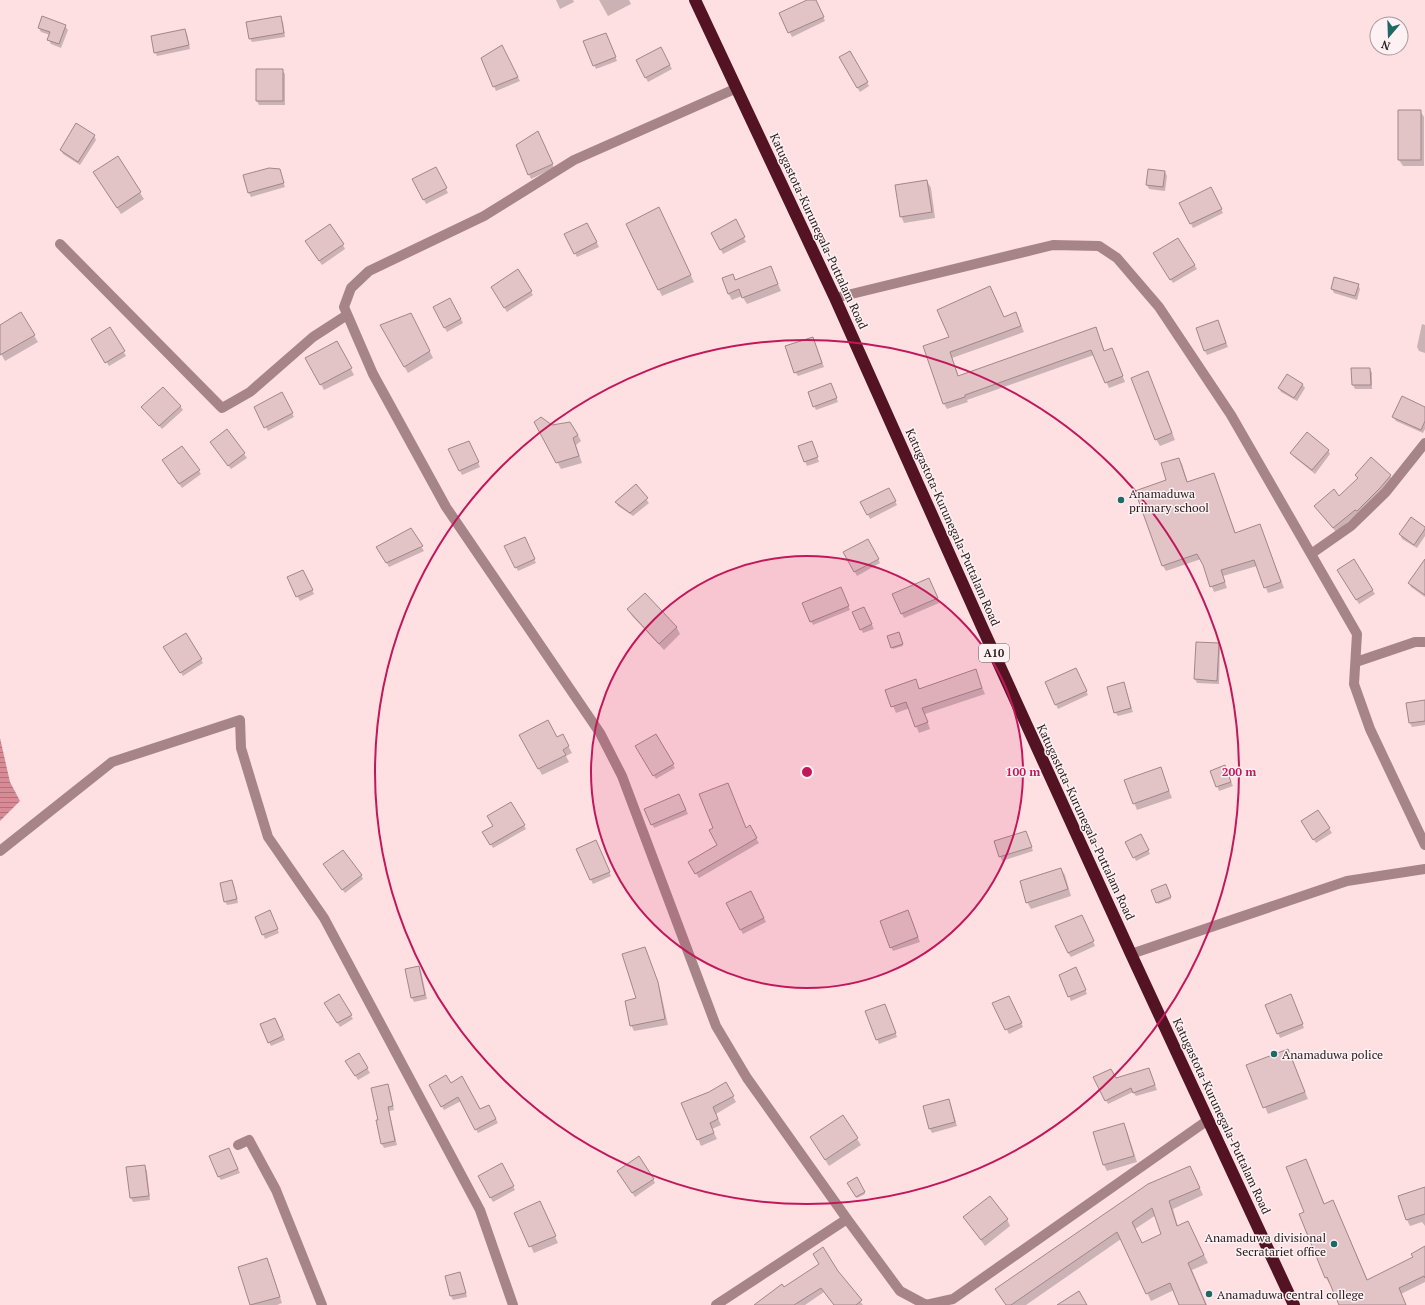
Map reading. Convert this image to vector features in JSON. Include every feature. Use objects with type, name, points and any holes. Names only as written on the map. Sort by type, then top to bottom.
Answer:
[{"type":"highway","name":"Katugastota-Kurunegala-Puttalam Road","points":[[695,0],[835,298],[982,628],[1294,1305]]},
{"type":"street","points":[[737,88],[574,160],[484,216],[369,271],[351,288],[344,307],[373,374],[446,507],[600,733],[622,776],[716,1026],[746,1078],[900,1291],[926,1305],[953,1298],[1208,1120]]},
{"type":"street","points":[[60,244],[222,408],[250,392],[312,337],[347,315]]},
{"type":"street","points":[[835,298],[1053,245],[1099,246],[1117,258],[1159,307],[1231,415],[1357,634],[1354,684],[1370,728],[1425,845]]},
{"type":"street","points":[[1311,554],[1351,526],[1386,492],[1425,443]]},
{"type":"street","points":[[1356,662],[1415,642],[1425,642]]},
{"type":"street","points":[[0,851],[112,762],[240,720],[241,748],[268,837],[324,918],[480,1210],[513,1305]]},
{"type":"street","points":[[1131,954],[1347,882],[1425,869]]},
{"type":"street","points":[[238,1145],[250,1140],[276,1190],[322,1305]]},
{"type":"street","points":[[716,1305],[847,1219]]},
{"type":"shaded area","points":[[0,738],[10,782],[20,801],[0,821]]},
{"type":"building","points":[[807,0],[816,0],[824,17],[788,33],[779,13]]},
{"type":"building","points":[[42,16],[66,25],[59,44],[47,40],[50,32],[38,28]]},
{"type":"building","points":[[281,16],[284,33],[249,39],[246,22]]},
{"type":"building","points":[[185,29],[189,45],[154,53],[151,36]]},
{"type":"building","points":[[606,33],[616,57],[593,66],[583,41]]},
{"type":"building","points":[[502,45],[518,77],[493,87],[481,58]]},
{"type":"building","points":[[661,47],[670,65],[645,78],[636,60]]},
{"type":"building","points":[[850,51],[868,82],[857,88],[839,57]]},
{"type":"building","points":[[256,69],[283,69],[283,101],[256,101]]},
{"type":"building","points":[[1398,110],[1421,110],[1421,160],[1398,160]]},
{"type":"building","points":[[76,123],[95,135],[78,162],[60,150]]},
{"type":"building","points":[[538,131],[553,164],[528,175],[516,145]]},
{"type":"building","points":[[118,156],[141,192],[117,208],[93,172]]},
{"type":"building","points":[[436,167],[447,188],[423,200],[412,179]]},
{"type":"building","points":[[269,168],[280,169],[284,183],[248,193],[243,175]]},
{"type":"building","points":[[1148,169],[1165,171],[1163,187],[1146,185]]},
{"type":"building","points":[[927,180],[932,212],[900,217],[895,185]]},
{"type":"building","points":[[1211,187],[1222,209],[1190,224],[1179,203]]},
{"type":"building","points":[[659,207],[691,275],[658,290],[626,224]]},
{"type":"building","points":[[736,219],[745,237],[720,250],[711,233]]},
{"type":"building","points":[[587,223],[597,242],[574,254],[564,234]]},
{"type":"building","points":[[330,224],[344,244],[319,261],[305,241]]},
{"type":"building","points":[[1178,238],[1195,265],[1170,280],[1153,253]]},
{"type":"building","points":[[771,266],[778,284],[742,298],[739,289],[728,294],[722,278],[733,274],[735,280]]},
{"type":"building","points":[[518,269],[532,291],[504,308],[491,287]]},
{"type":"building","points":[[1334,277],[1359,284],[1355,296],[1331,289]]},
{"type":"building","points":[[990,286],[1004,317],[1016,312],[1021,326],[950,352],[958,376],[1096,327],[1104,351],[1112,348],[1123,376],[1105,383],[1091,350],[943,404],[923,346],[949,337],[937,310]]},
{"type":"building","points":[[450,298],[461,319],[444,328],[433,307]]},
{"type":"building","points":[[21,312],[35,335],[0,355],[0,325]]},
{"type":"building","points":[[411,313],[430,351],[404,367],[380,325]]},
{"type":"building","points":[[1218,320],[1226,343],[1204,351],[1196,328]]},
{"type":"building","points":[[110,327],[125,351],[105,363],[91,339]]},
{"type":"building","points":[[813,337],[822,363],[794,373],[785,346]]},
{"type":"building","points":[[337,341],[352,368],[320,385],[305,358]]},
{"type":"building","points":[[1351,368],[1370,368],[1371,385],[1352,385]]},
{"type":"building","points":[[1148,371],[1172,433],[1155,440],[1131,378]]},
{"type":"building","points":[[1287,374],[1303,384],[1294,398],[1278,388]]},
{"type":"building","points":[[831,383],[837,398],[813,407],[808,392]]},
{"type":"building","points":[[163,387],[181,406],[159,426],[141,407]]},
{"type":"building","points":[[282,392],[293,413],[264,428],[254,407]]},
{"type":"building","points":[[1402,396],[1425,407],[1425,421],[1421,430],[1392,417]]},
{"type":"building","points":[[541,417],[552,425],[570,422],[578,435],[573,438],[579,456],[556,463],[534,422]]},
{"type":"building","points":[[227,429],[245,453],[228,466],[210,442]]},
{"type":"building","points":[[1307,432],[1329,450],[1312,470],[1290,453]]},
{"type":"building","points":[[469,441],[479,462],[459,471],[448,449]]},
{"type":"building","points":[[812,441],[818,457],[804,462],[798,446]]},
{"type":"building","points":[[182,446],[200,470],[179,484],[162,460]]},
{"type":"building","points":[[1371,457],[1391,475],[1357,511],[1355,510],[1333,528],[1314,506],[1334,489],[1339,496],[1358,478],[1355,475]]},
{"type":"building","points":[[1179,458],[1187,482],[1214,473],[1235,533],[1260,524],[1281,582],[1264,588],[1254,560],[1221,570],[1225,582],[1210,587],[1203,565],[1197,554],[1162,566],[1135,491],[1166,480],[1161,463]]},
{"type":"building","points":[[636,484],[648,498],[630,513],[615,502]]},
{"type":"building","points":[[889,488],[896,501],[867,515],[860,502]]},
{"type":"building","points":[[1411,517],[1425,527],[1414,545],[1399,534]]},
{"type":"building","points":[[411,528],[423,546],[386,563],[376,547]]},
{"type":"building","points":[[525,537],[535,559],[515,568],[504,546]]},
{"type":"building","points":[[868,539],[879,559],[854,572],[843,552]]},
{"type":"building","points":[[1354,559],[1373,590],[1356,600],[1337,570]]},
{"type":"building","points":[[1425,559],[1425,595],[1408,583]]},
{"type":"building","points":[[303,570],[313,590],[296,597],[287,577]]},
{"type":"building","points":[[929,578],[938,598],[901,614],[892,594]]},
{"type":"building","points":[[841,587],[849,606],[810,622],[802,603]]},
{"type":"building","points":[[645,593],[677,627],[659,644],[627,609]]},
{"type":"building","points":[[864,607],[872,624],[860,630],[852,612]]},
{"type":"building","points":[[899,632],[903,644],[891,648],[887,636]]},
{"type":"building","points":[[186,633],[202,659],[180,673],[163,647]]},
{"type":"building","points":[[1196,642],[1219,643],[1217,681],[1194,679]]},
{"type":"building","points":[[1076,668],[1087,691],[1055,705],[1045,682]]},
{"type":"building","points":[[976,669],[982,688],[922,708],[928,722],[915,727],[906,702],[891,707],[885,690],[916,679],[919,689]]},
{"type":"building","points":[[1124,682],[1131,708],[1114,713],[1107,687]]},
{"type":"building","points":[[1425,700],[1425,721],[1409,723],[1406,703]]},
{"type":"building","points":[[548,720],[557,737],[563,734],[569,746],[563,750],[566,755],[538,769],[519,735]]},
{"type":"building","points":[[656,734],[674,764],[653,776],[635,746]]},
{"type":"building","points":[[1225,765],[1231,782],[1216,787],[1210,771]]},
{"type":"building","points":[[1161,767],[1169,791],[1133,804],[1124,780]]},
{"type":"building","points":[[728,783],[746,828],[750,825],[757,838],[695,874],[688,862],[717,845],[709,830],[713,828],[699,794]]},
{"type":"building","points":[[679,794],[686,810],[651,825],[644,809]]},
{"type":"building","points":[[511,802],[525,825],[490,845],[482,832],[493,826],[487,816]]},
{"type":"building","points":[[1318,810],[1330,828],[1313,840],[1301,821]]},
{"type":"building","points":[[1026,831],[1032,847],[999,857],[994,841]]},
{"type":"building","points":[[1141,834],[1149,850],[1133,858],[1125,842]]},
{"type":"building","points":[[596,840],[610,872],[590,880],[576,849]]},
{"type":"building","points":[[343,850],[362,875],[342,890],[323,864]]},
{"type":"building","points":[[1061,868],[1068,889],[1026,903],[1020,881]]},
{"type":"building","points":[[232,880],[237,899],[224,902],[220,883]]},
{"type":"building","points":[[1166,884],[1171,897],[1156,903],[1151,890]]},
{"type":"building","points":[[751,891],[764,918],[740,930],[726,903]]},
{"type":"building","points":[[270,910],[278,929],[262,935],[255,917]]},
{"type":"building","points":[[908,910],[918,937],[890,948],[880,921]]},
{"type":"building","points":[[1082,915],[1094,941],[1068,953],[1055,926]]},
{"type":"building","points":[[645,947],[658,982],[665,1019],[630,1026],[625,1001],[636,998],[622,954]]},
{"type":"building","points":[[419,966],[425,995],[411,998],[405,969]]},
{"type":"building","points":[[1076,967],[1086,990],[1068,997],[1059,975]]},
{"type":"building","points":[[339,994],[352,1015],[337,1023],[324,1003]]},
{"type":"building","points":[[1291,994],[1303,1024],[1277,1034],[1265,1005]]},
{"type":"building","points":[[1009,996],[1022,1023],[1005,1030],[992,1003]]},
{"type":"building","points":[[885,1004],[896,1033],[876,1040],[865,1011]]},
{"type":"building","points":[[275,1018],[283,1036],[268,1043],[260,1024]]},
{"type":"building","points":[[1288,1049],[1305,1092],[1263,1108],[1246,1065]]},
{"type":"building","points":[[359,1053],[368,1068],[355,1076],[345,1061]]},
{"type":"building","points":[[1149,1068],[1155,1085],[1133,1093],[1131,1088],[1105,1101],[1093,1077],[1111,1069],[1116,1078]]},
{"type":"building","points":[[446,1075],[451,1083],[462,1076],[480,1109],[489,1105],[496,1119],[475,1130],[458,1097],[441,1107],[429,1085]]},
{"type":"building","points":[[726,1082],[734,1096],[713,1107],[718,1119],[710,1123],[714,1133],[697,1140],[681,1103],[709,1092]]},
{"type":"building","points":[[388,1084],[393,1106],[388,1107],[395,1141],[381,1144],[376,1120],[378,1120],[371,1088]]},
{"type":"building","points":[[949,1099],[955,1122],[929,1129],[923,1106]]},
{"type":"building","points":[[843,1115],[858,1138],[825,1160],[810,1137]]},
{"type":"building","points":[[1124,1123],[1134,1156],[1103,1165],[1093,1132]]},
{"type":"building","points":[[229,1148],[238,1169],[218,1177],[209,1156]]},
{"type":"building","points":[[639,1156],[654,1179],[632,1193],[617,1171]]},
{"type":"building","points":[[1306,1159],[1324,1204],[1333,1200],[1367,1280],[1413,1257],[1411,1254],[1425,1246],[1425,1278],[1424,1276],[1399,1288],[1406,1305],[1339,1305],[1327,1277],[1325,1278],[1299,1214],[1304,1212],[1286,1167]]},
{"type":"building","points":[[502,1163],[514,1186],[490,1198],[478,1176]]},
{"type":"building","points":[[145,1165],[149,1196],[130,1198],[126,1167]]},
{"type":"building","points":[[1190,1166],[1200,1188],[1169,1201],[1177,1226],[1188,1221],[1204,1255],[1188,1263],[1206,1305],[1179,1305],[1170,1283],[1146,1294],[1117,1232],[1011,1305],[1006,1305],[995,1289],[1148,1184]],"holes":[[[1152,1208],[1161,1234],[1142,1243],[1132,1222]]]},
{"type":"building","points":[[857,1177],[865,1192],[856,1197],[847,1183]]},
{"type":"building","points":[[1425,1187],[1425,1214],[1406,1220],[1398,1196]]},
{"type":"building","points":[[990,1196],[1008,1219],[981,1240],[963,1217]]},
{"type":"building","points":[[540,1201],[556,1236],[529,1247],[514,1213]]},
{"type":"building","points":[[823,1247],[838,1271],[862,1300],[856,1305],[834,1305],[821,1288],[794,1305],[754,1305],[782,1284],[784,1287],[819,1264],[813,1254]]},
{"type":"building","points":[[267,1258],[280,1297],[250,1305],[238,1267]]},
{"type":"building","points":[[460,1272],[466,1293],[450,1296],[445,1276]]},
{"type":"building","points":[[1079,1291],[1087,1305],[1057,1305]]},
{"type":"place","name":"Anamaduwa primary school","points":[[1121,500]]},
{"type":"place","name":"Anamaduwa police","points":[[1274,1054]]},
{"type":"place","name":"Anamaduwa divisional Secratariet office","points":[[1334,1244]]},
{"type":"place","name":"Anamaduwa central college","points":[[1209,1294]]}]
